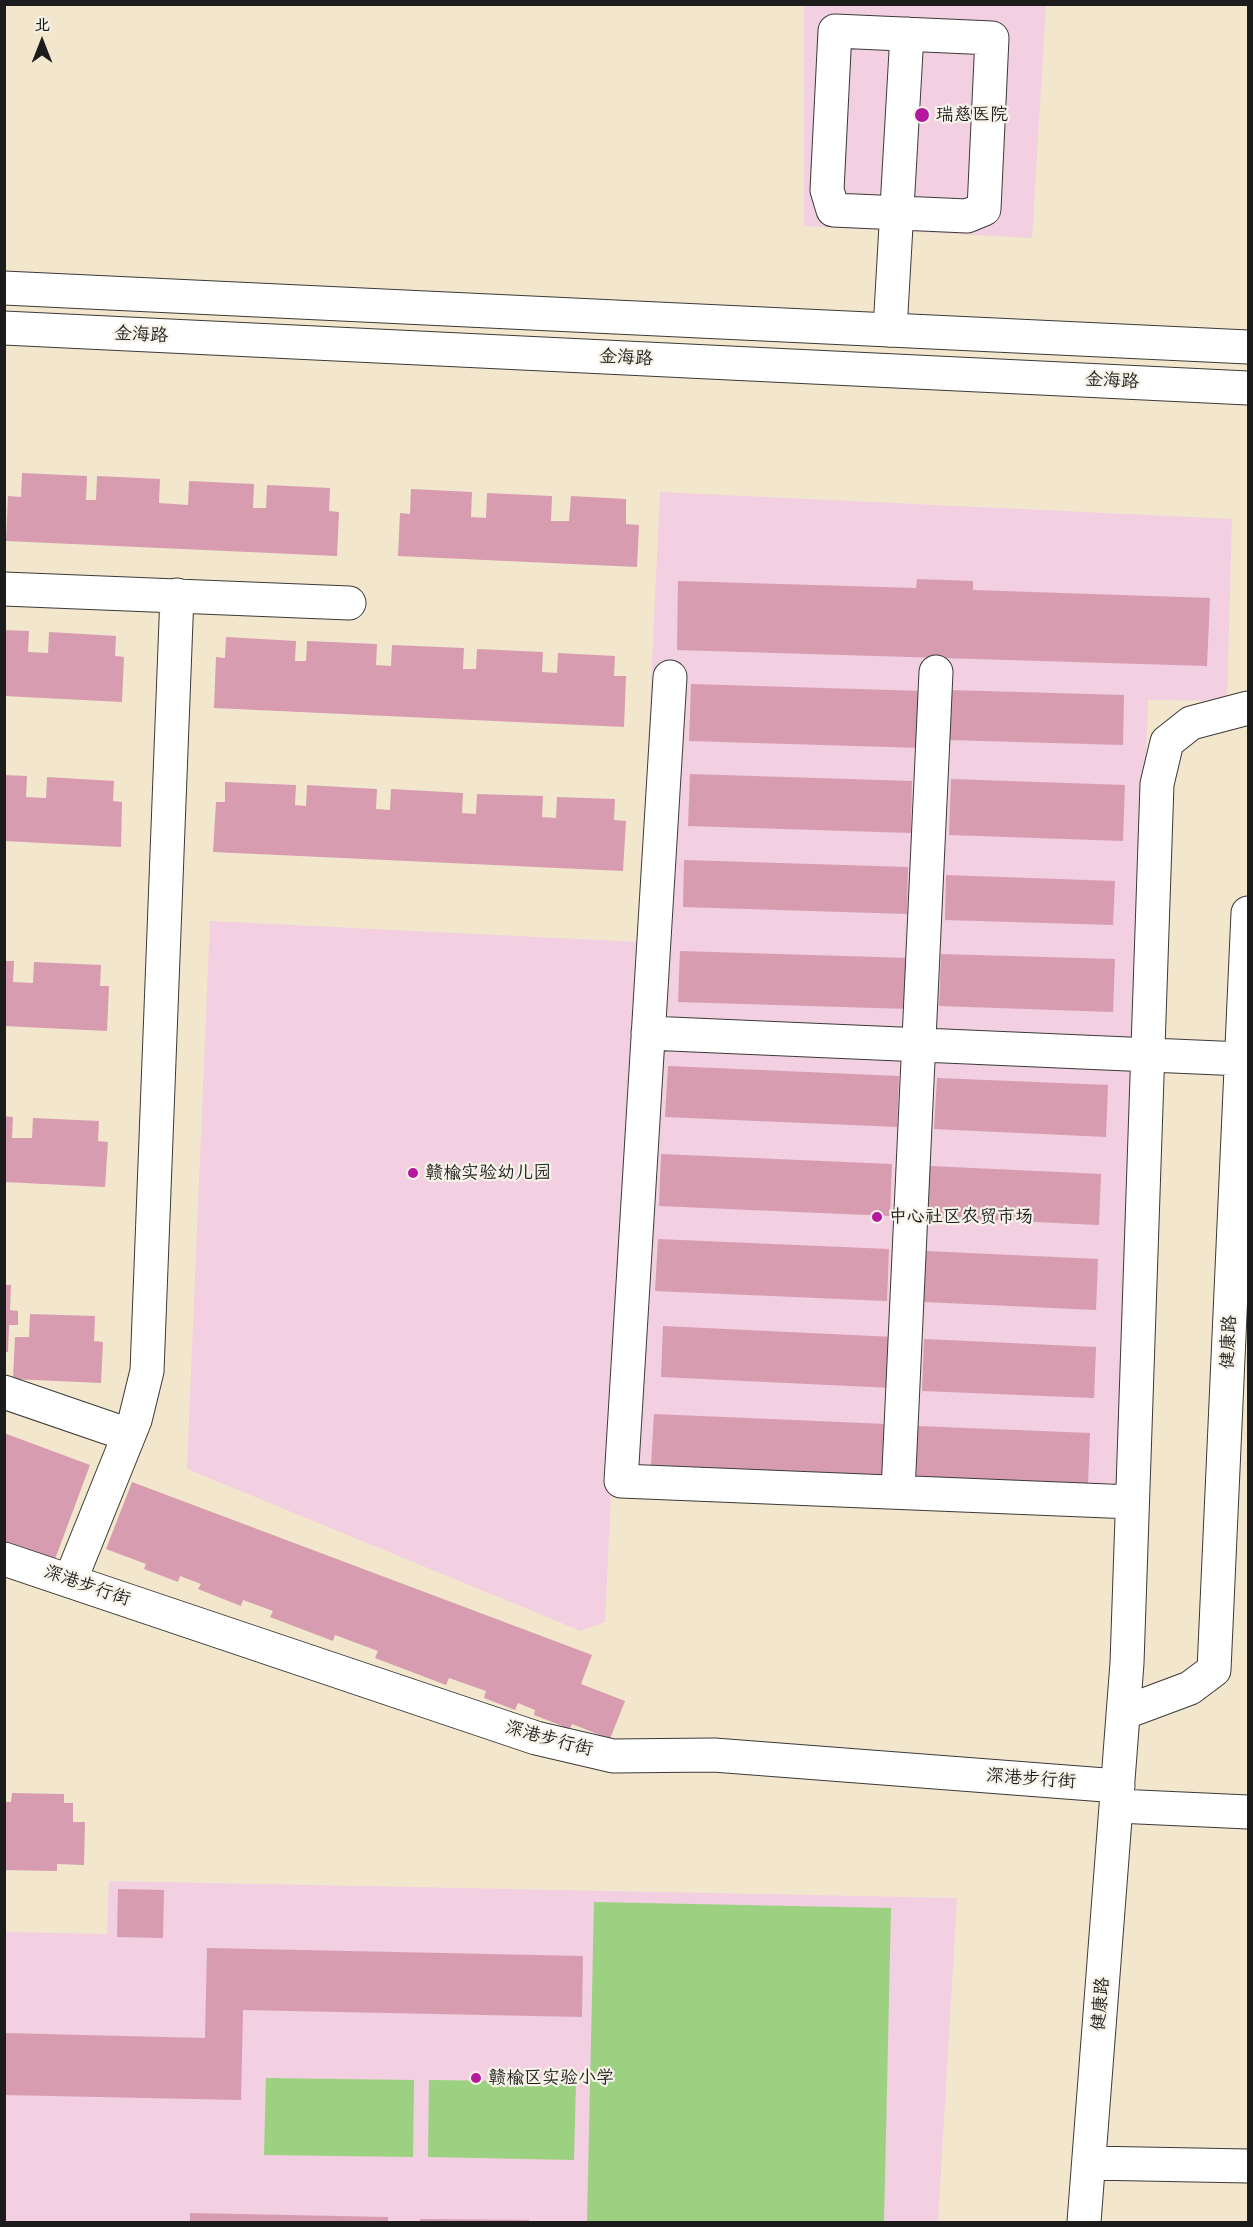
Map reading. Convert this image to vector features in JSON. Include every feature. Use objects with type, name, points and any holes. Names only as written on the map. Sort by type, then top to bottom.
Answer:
[{"type":"street","points":[[835,31],[992,38],[984,209],[967,216],[897,213],[832,210],[827,190],[835,31]]},
{"type":"street","points":[[890,330],[907,34]]},
{"type":"street","points":[[4,288],[1248,347]]},
{"type":"street","name":"金海路","points":[[4,328],[1248,388]]},
{"type":"street","points":[[4,589],[349,603]]},
{"type":"street","points":[[70,1581],[135,1420],[147,1371],[177,595]]},
{"type":"street","points":[[898,1492],[936,672]]},
{"type":"street","points":[[670,677],[621,1481],[1132,1502]]},
{"type":"street","name":"健康路","points":[[1084,2223],[1123,1713],[1157,784],[1167,742],[1191,723],[1248,708]]},
{"type":"street","name":"健康路","points":[[1123,1713],[1190,1689],[1214,1670],[1238,1353],[1248,914]]},
{"type":"street","points":[[648,1034],[1148,1055],[1244,1054]]},
{"type":"street","points":[[4,1392],[129,1435]]},
{"type":"street","name":"深港步行街","points":[[4,1558],[536,1738],[613,1756],[714,1755],[1118,1796],[1248,1812]]},
{"type":"street","points":[[1089,2163],[1248,2166]]},
{"type":"shaded area","name":"瑞慈医院","points":[[804,5],[1046,5],[1032,238],[804,226]]},
{"type":"shaded area","name":"中心社区农贸市场","points":[[660,492],[1232,519],[1227,701],[1148,700],[1119,1514],[611,1492],[605,1622],[581,1631],[187,1469],[210,921],[639,942]]},
{"type":"shaded area","name":"赣榆区实验小学","points":[[109,1881],[957,1898],[938,2222],[5,2222],[5,1932],[107,1934]]},
{"type":"green space","points":[[594,1902],[891,1908],[884,2222],[587,2222]]},
{"type":"green space","points":[[266,2078],[414,2080],[413,2157],[264,2155]]},
{"type":"green space","points":[[429,2080],[576,2082],[574,2160],[428,2157]]},
{"type":"building","points":[[22,473],[87,476],[86,500],[96,500],[97,476],[160,479],[159,503],[188,505],[189,481],[254,484],[253,508],[266,508],[267,485],[330,488],[329,511],[339,512],[337,556],[6,541],[8,496],[21,497]]},
{"type":"building","points":[[411,489],[472,492],[471,517],[486,518],[487,493],[552,496],[551,521],[569,521],[571,496],[626,499],[626,524],[639,525],[637,567],[398,556],[400,513],[410,514]]},
{"type":"building","points":[[917,579],[973,581],[973,590],[1210,598],[1207,666],[677,650],[678,581],[916,588]]},
{"type":"building","points":[[4,630],[29,631],[28,652],[48,653],[49,632],[116,636],[115,656],[124,657],[122,702],[4,696]]},
{"type":"building","points":[[226,637],[296,641],[295,661],[306,661],[307,641],[377,644],[376,665],[391,666],[392,645],[464,648],[463,669],[476,669],[477,649],[543,652],[542,672],[557,673],[558,653],[615,656],[614,676],[626,676],[624,727],[214,708],[216,657],[225,658]]},
{"type":"building","points":[[691,684],[924,691],[922,748],[689,741]]},
{"type":"building","points":[[949,690],[1124,695],[1123,745],[948,740]]},
{"type":"building","points":[[690,774],[912,781],[911,833],[688,826]]},
{"type":"building","points":[[4,775],[27,776],[26,797],[46,798],[47,777],[114,781],[113,801],[122,802],[121,847],[4,841]]},
{"type":"building","points":[[951,779],[1125,785],[1123,841],[949,835]]},
{"type":"building","points":[[225,782],[296,785],[295,805],[306,806],[307,785],[377,789],[376,809],[390,810],[391,789],[463,793],[462,813],[476,814],[477,794],[543,796],[542,817],[556,818],[557,797],[615,799],[614,820],[626,821],[623,871],[213,852],[216,802],[225,802]]},
{"type":"building","points":[[684,860],[908,867],[907,914],[683,907]]},
{"type":"building","points":[[946,875],[1115,881],[1113,925],[945,920]]},
{"type":"building","points":[[680,951],[910,958],[908,1009],[678,1002]]},
{"type":"building","points":[[941,954],[1115,959],[1113,1012],[939,1006]]},
{"type":"building","points":[[4,961],[14,961],[13,982],[33,983],[34,962],[101,965],[100,986],[109,986],[107,1031],[4,1026]]},
{"type":"building","points":[[668,1066],[899,1076],[897,1127],[665,1117]]},
{"type":"building","points":[[937,1078],[1108,1085],[1106,1137],[934,1129]]},
{"type":"building","points":[[4,1116],[13,1117],[12,1138],[32,1138],[33,1118],[99,1121],[98,1141],[108,1142],[105,1187],[4,1182]]},
{"type":"building","points":[[661,1154],[892,1164],[890,1216],[659,1206]]},
{"type":"building","points":[[930,1166],[1101,1174],[1099,1225],[927,1217]]},
{"type":"building","points":[[658,1239],[889,1249],[887,1301],[655,1291]]},
{"type":"building","points":[[926,1251],[1098,1259],[1096,1310],[924,1302]]},
{"type":"building","points":[[4,1285],[11,1285],[10,1310],[18,1311],[18,1325],[9,1325],[8,1352],[4,1352]]},
{"type":"building","points":[[30,1314],[95,1316],[94,1341],[103,1342],[101,1383],[13,1379],[15,1337],[29,1337]]},
{"type":"building","points":[[663,1326],[894,1337],[892,1388],[661,1377]]},
{"type":"building","points":[[924,1339],[1096,1347],[1094,1398],[922,1391]]},
{"type":"building","points":[[654,1414],[886,1424],[883,1475],[651,1465]]},
{"type":"building","points":[[918,1426],[1090,1433],[1088,1485],[916,1477]]},
{"type":"building","points":[[4,1433],[90,1465],[54,1562],[4,1543]]},
{"type":"building","points":[[132,1482],[592,1655],[581,1684],[625,1701],[610,1739],[572,1724],[570,1729],[534,1715],[535,1710],[518,1703],[515,1710],[484,1698],[486,1691],[449,1678],[446,1685],[375,1658],[378,1651],[335,1635],[333,1641],[270,1617],[273,1611],[243,1600],[241,1606],[198,1589],[201,1584],[180,1576],[178,1582],[144,1569],[146,1564],[106,1549]]},
{"type":"building","points":[[12,1793],[64,1794],[64,1803],[73,1803],[73,1822],[85,1822],[84,1865],[57,1864],[57,1871],[4,1870],[4,1802],[11,1802]]},
{"type":"building","points":[[118,1889],[164,1890],[163,1938],[117,1937]]},
{"type":"building","points":[[207,1948],[583,1956],[582,2017],[243,2010],[241,2100],[4,2095],[4,2033],[205,2038]]},
{"type":"building","points":[[190,2213],[388,2217],[388,2222],[190,2222]]},
{"type":"building","points":[[420,2219],[529,2220],[529,2222],[420,2222]]},
{"type":"place","name":"瑞慈医院","points":[[922,115]]},
{"type":"place","name":"赣榆实验幼儿园","points":[[413,1173]]},
{"type":"place","name":"中心社区农贸市场","points":[[877,1217]]},
{"type":"place","name":"赣榆区实验小学","points":[[476,2078]]}]
